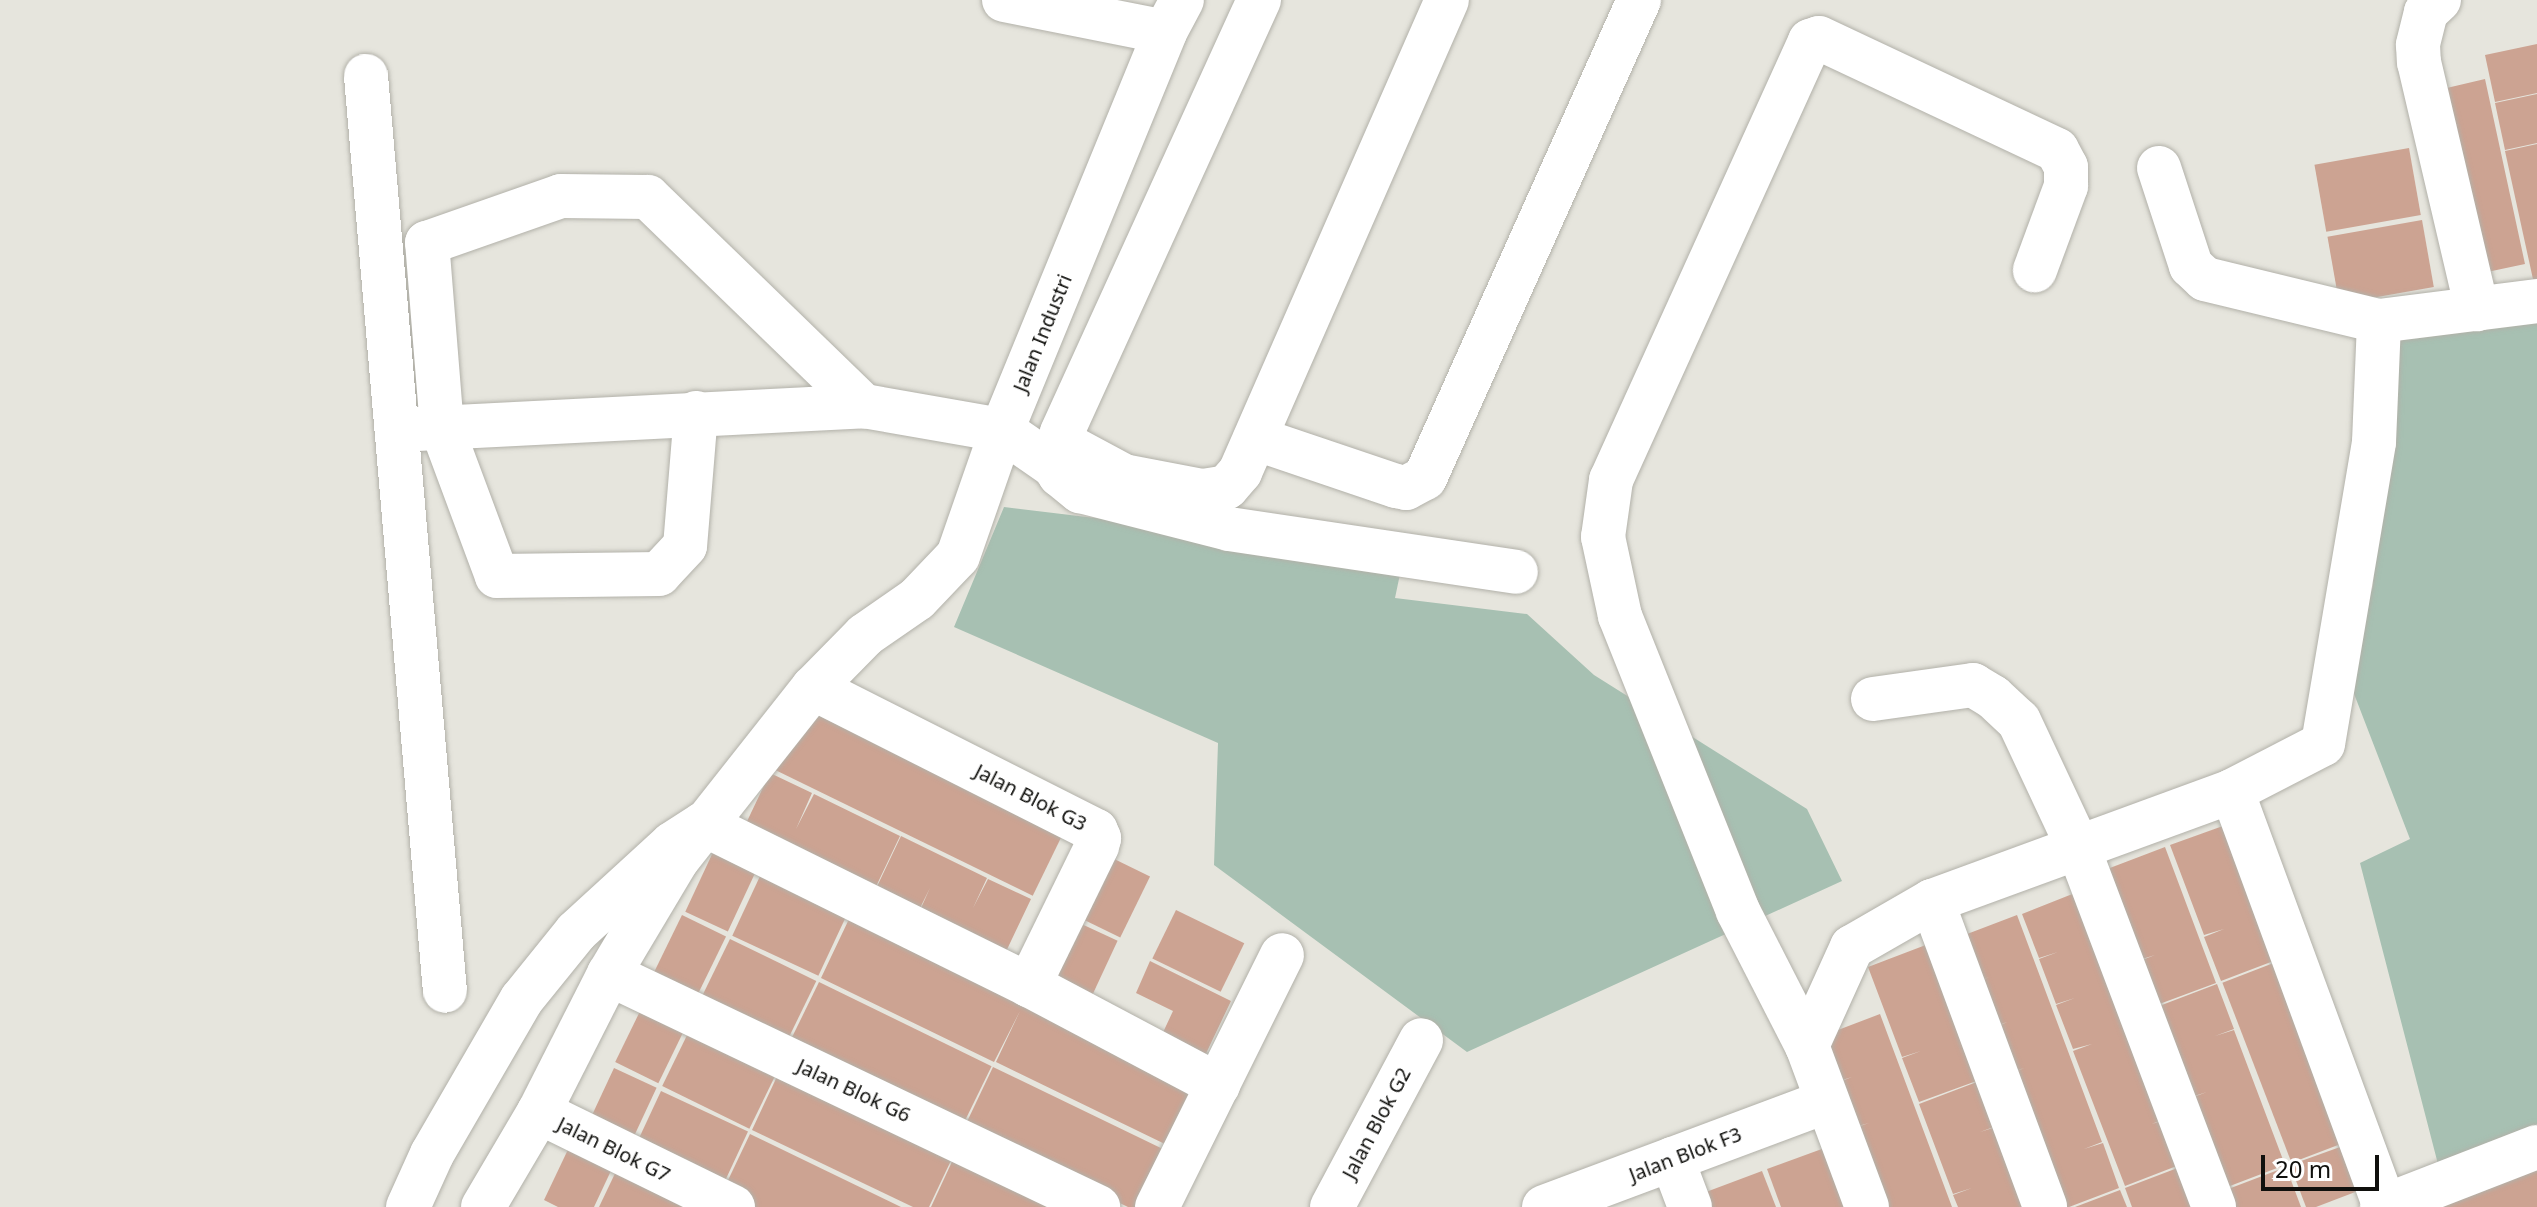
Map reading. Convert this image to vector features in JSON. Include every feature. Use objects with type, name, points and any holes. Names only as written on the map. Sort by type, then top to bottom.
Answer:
[{"type":"street","points":[[1004,0],[1173,16]]},
{"type":"street","points":[[1259,0],[1062,433],[1066,445],[1124,476],[1203,491],[1227,487],[1240,472],[1447,0]]},
{"type":"street","points":[[1257,439],[1396,486],[1406,488],[1425,478],[1639,0]]},
{"type":"street","points":[[2439,0],[2426,12],[2418,45],[2419,62],[2477,309]]},
{"type":"street","name":"Jalan Industri","points":[[703,824],[813,688],[865,635],[917,599],[958,556],[1014,440],[1173,16]]},
{"type":"street","points":[[1867,1207],[1807,1046],[1738,911],[1620,616],[1603,537],[1611,480],[1810,41],[1819,38],[2057,150],[2066,167],[2066,186],[2035,270]]},
{"type":"street","points":[[366,76],[445,991]]},
{"type":"street","points":[[2159,168],[2191,266],[2197,274],[2379,321],[2537,301]]},
{"type":"street","points":[[696,413],[685,546],[659,574],[497,576],[442,428],[427,243],[561,196],[648,197],[864,406]]},
{"type":"street","points":[[1807,1046],[1852,947],[1932,901],[2232,791],[2323,744],[2374,442],[2379,321]]},
{"type":"street","points":[[397,430],[864,406],[1014,440],[1054,466],[1080,491],[1211,524],[1516,572]]},
{"type":"street","points":[[1873,699],[1973,685],[1993,697],[2019,721],[2078,847],[2214,1207]]},
{"type":"street","name":"Jalan Blok G3","points":[[813,688],[1096,831],[1099,838],[1097,846],[1029,985]]},
{"type":"street","points":[[2232,791],[2384,1206],[2537,1147]]},
{"type":"street","points":[[408,1207],[432,1154],[522,999],[576,932],[672,844],[703,824]]},
{"type":"street","points":[[483,1207],[539,1112],[615,964],[677,860],[703,824]]},
{"type":"street","points":[[703,824],[1029,985],[1218,1085]]},
{"type":"street","points":[[1932,901],[2045,1207]]},
{"type":"street","name":"Jalan Blok G6","points":[[576,932],[615,964],[1098,1207]]},
{"type":"street","points":[[1157,1207],[1282,955]]},
{"type":"street","name":"Jalan Blok G2","points":[[1332,1207],[1421,1040]]},
{"type":"street","name":"Jalan Blok F3","points":[[1544,1207],[1827,1101]]},
{"type":"street","name":"Jalan Blok G7","points":[[539,1112],[733,1207]]},
{"type":"street","points":[[1672,1159],[1690,1207]]},
{"type":"green space","points":[[2537,320],[2537,1132],[2439,1168],[2360,863],[2410,839],[2346,673],[2373,586],[2384,339]]},
{"type":"green space","points":[[1004,507],[1404,555],[1395,598],[1527,614],[1594,675],[1807,809],[1842,881],[1467,1052],[1214,865],[1218,743],[954,627]]},
{"type":"building","points":[[2537,44],[2537,93],[2495,102],[2485,55]]},
{"type":"building","points":[[2485,79],[2525,264],[2473,275],[2442,128],[2459,124],[2442,127],[2434,91]]},
{"type":"building","points":[[2537,94],[2537,143],[2505,150],[2495,103]]},
{"type":"building","points":[[2537,144],[2537,293],[2536,293],[2505,151]]},
{"type":"building","points":[[2409,148],[2421,215],[2326,232],[2314,165]]},
{"type":"building","points":[[2422,220],[2434,287],[2339,304],[2327,237]]},
{"type":"building","points":[[801,707],[1063,835],[1033,896],[771,768]]},
{"type":"building","points":[[770,773],[812,793],[796,829],[814,794],[900,836],[871,897],[741,834]]},
{"type":"building","points":[[2234,822],[2284,957],[2221,981],[2204,937],[2224,929],[2204,935],[2170,845]]},
{"type":"building","points":[[901,836],[987,878],[973,908],[988,879],[1031,899],[1002,960],[916,919],[930,888],[915,918],[872,897]]},
{"type":"building","points":[[2165,847],[2216,983],[2154,1006],[2137,962],[2155,955],[2136,961],[2102,871]]},
{"type":"building","points":[[714,850],[757,870],[728,931],[685,912]]},
{"type":"building","points":[[1106,855],[1150,876],[1120,938],[1076,916]]},
{"type":"building","points":[[761,874],[847,914],[818,976],[732,936]]},
{"type":"building","points":[[2085,889],[2170,1116],[2152,1124],[2170,1118],[2187,1162],[2125,1186],[2073,1051],[2092,1044],[2073,1049],[2056,1005],[2075,998],[2056,1004],[2039,959],[2058,952],[2039,958],[2022,914]]},
{"type":"building","points":[[1176,910],[1244,943],[1221,992],[1152,959]]},
{"type":"building","points":[[682,915],[726,936],[696,998],[652,976]]},
{"type":"building","points":[[2017,915],[2102,1142],[2084,1149],[2103,1143],[2119,1188],[2069,1207],[2055,1207],[2006,1076],[2024,1068],[2005,1075],[1988,1031],[2007,1022],[1988,1029],[1971,985],[1989,977],[1971,984],[1954,939]]},
{"type":"building","points":[[850,917],[1198,1085],[1169,1146],[996,1062],[1020,1011],[994,1062],[821,978]]},
{"type":"building","points":[[1075,921],[1118,941],[1089,1002],[1046,983]]},
{"type":"building","points":[[730,939],[816,981],[786,1042],[700,1000]]},
{"type":"building","points":[[1931,943],[1982,1079],[1919,1102],[1902,1058],[1921,1051],[1902,1057],[1868,967]]},
{"type":"building","points":[[2284,959],[2353,1139],[2292,1163],[2222,983]]},
{"type":"building","points":[[1150,961],[1231,1001],[1202,1062],[1159,1041],[1173,1011],[1136,993]]},
{"type":"building","points":[[819,982],[992,1066],[962,1127],[789,1043]]},
{"type":"building","points":[[2217,984],[2234,1029],[2215,1036],[2234,1030],[2285,1165],[2222,1189],[2188,1099],[2207,1092],[2188,1098],[2154,1008]]},
{"type":"building","points":[[645,1001],[688,1022],[658,1083],[615,1062]]},
{"type":"building","points":[[1880,1014],[1952,1207],[1880,1207],[1851,1129],[1869,1123],[1851,1128],[1834,1084],[1852,1077],[1833,1083],[1817,1038]]},
{"type":"building","points":[[692,1025],[779,1068],[749,1129],[662,1086]]},
{"type":"building","points":[[993,1067],[1167,1151],[1140,1207],[1128,1207],[964,1128]]},
{"type":"building","points":[[614,1068],[657,1088],[628,1149],[586,1129]]},
{"type":"building","points":[[781,1068],[955,1152],[929,1207],[913,1207],[752,1130]]},
{"type":"building","points":[[1982,1080],[1999,1125],[1980,1132],[1999,1126],[2030,1207],[1958,1207],[1953,1195],[1972,1188],[1953,1194],[1919,1104]]},
{"type":"building","points":[[661,1091],[748,1132],[719,1193],[632,1153]]},
{"type":"building","points":[[750,1134],[901,1207],[746,1207],[721,1195]]},
{"type":"building","points":[[573,1139],[616,1160],[594,1207],[558,1207],[544,1200]]},
{"type":"building","points":[[2354,1142],[2371,1186],[2316,1207],[2306,1207],[2290,1165]]},
{"type":"building","points":[[1830,1146],[1853,1207],[1781,1207],[1767,1169]]},
{"type":"building","points":[[956,1153],[1068,1207],[931,1207]]},
{"type":"building","points":[[620,1163],[705,1207],[599,1207]]},
{"type":"building","points":[[2188,1164],[2205,1207],[2132,1207],[2125,1188]]},
{"type":"building","points":[[2286,1167],[2301,1207],[2229,1207],[2223,1191]]},
{"type":"building","points":[[2537,1170],[2537,1207],[2407,1207]]},
{"type":"building","points":[[1762,1171],[1776,1207],[1703,1207],[1698,1195]]},
{"type":"building","points":[[2120,1190],[2127,1207],[2075,1207]]}]
